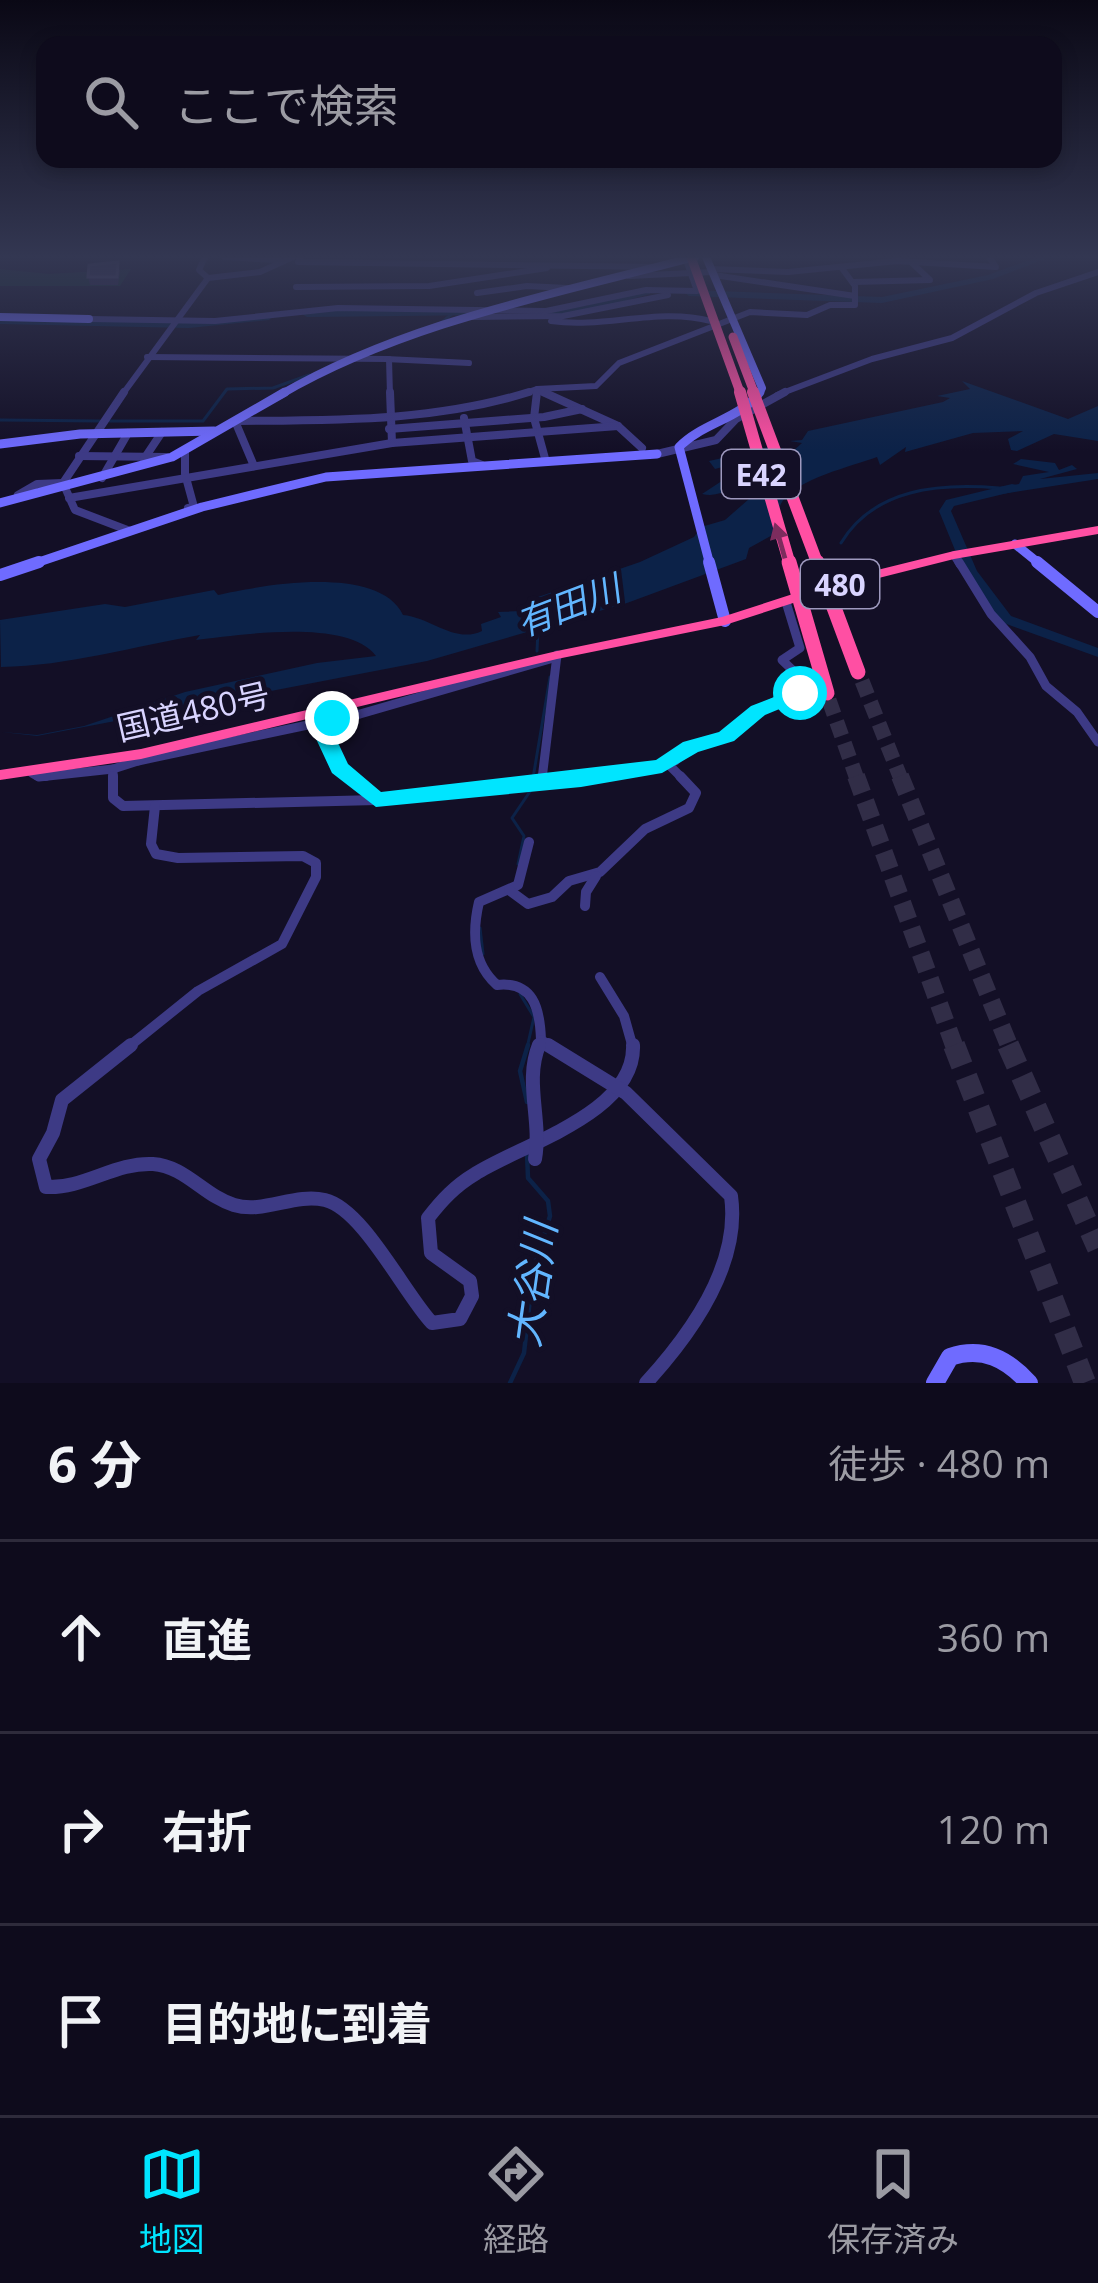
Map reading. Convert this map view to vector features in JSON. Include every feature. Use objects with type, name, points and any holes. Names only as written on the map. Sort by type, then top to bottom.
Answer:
[{"type":"highway","name":"E42","points":[[717,322],[828,696]]},
{"type":"highway","name":"E42","points":[[721,322],[796,497],[860,677]]},
{"type":"highway","name":"国道480号","points":[[0,775],[140,758],[722,613],[786,602],[961,554],[1098,530]]},
{"type":"street","points":[[130,322],[196,322]]},
{"type":"street","points":[[130,531],[75,510],[65,490],[79,456],[172,322]]},
{"type":"street","points":[[65,490],[172,457],[293,386],[459,322]]},
{"type":"street","points":[[526,322],[568,326],[602,322]]},
{"type":"street","points":[[706,322],[712,324]]},
{"type":"street","points":[[235,421],[387,418],[489,405],[537,388],[596,386],[620,363],[722,322]]},
{"type":"street","points":[[722,613],[680,452],[688,436],[761,394],[734,322]]},
{"type":"street","points":[[0,575],[170,518],[330,477],[680,452],[721,438],[736,419],[773,396],[872,358],[952,338],[983,322]]},
{"type":"street","points":[[147,357],[470,364]]},
{"type":"street","points":[[386,359],[392,362],[387,418],[392,443]]},
{"type":"street","points":[[537,388],[618,426],[642,448]]},
{"type":"street","points":[[462,408],[475,464],[549,461],[534,418],[537,388]]},
{"type":"street","points":[[389,429],[534,418],[582,409]]},
{"type":"street","points":[[235,421],[254,466]]},
{"type":"street","points":[[4,500],[186,478],[392,443],[618,426]]},
{"type":"street","points":[[0,444],[94,434],[217,431]]},
{"type":"street","points":[[102,478],[128,433]]},
{"type":"street","points":[[137,469],[161,433]]},
{"type":"street","points":[[170,518],[194,507],[185,451]]},
{"type":"street","points":[[79,456],[172,457]]},
{"type":"street","points":[[1015,544],[1098,612]]},
{"type":"street","points":[[961,554],[971,587],[1030,657],[1046,686],[1077,712],[1098,742]]},
{"type":"street","points":[[113,769],[117,803],[155,806],[376,800],[668,764],[691,747],[726,737],[758,710],[808,685],[782,660],[800,648],[786,602]]},
{"type":"street","points":[[32,772],[39,777],[113,769],[140,758],[343,717],[557,656],[542,783]]},
{"type":"street","points":[[368,701],[321,728],[340,768],[376,800]]},
{"type":"street","points":[[585,906],[586,892],[600,872],[645,830],[689,808],[696,794],[668,764]]},
{"type":"street","points":[[155,806],[151,844],[156,854],[178,859],[303,856],[316,863],[316,877],[282,944],[188,998],[62,1100],[53,1133],[39,1159],[46,1187],[57,1189],[116,1166],[146,1163],[178,1168],[214,1197],[239,1207],[309,1200],[339,1204],[358,1222],[392,1278],[432,1323],[460,1319],[472,1296],[470,1281],[460,1270],[434,1257],[426,1234],[429,1222],[446,1192],[463,1178],[540,1142],[602,1101],[629,1073],[632,1045],[619,1006],[600,976]]},
{"type":"street","points":[[530,842],[521,881],[478,902],[478,960],[497,985],[515,983],[536,1004],[541,1040],[528,1069],[540,1142],[535,1159]]},
{"type":"street","points":[[509,890],[522,901],[535,903],[552,898],[568,880],[600,872]]},
{"type":"street","points":[[541,1040],[617,1086],[730,1196],[736,1210],[730,1240],[685,1340],[646,1383]]},
{"type":"street","points":[[935,1383],[950,1358],[973,1351],[996,1355],[1029,1383]]},
{"type":"water","name":"有田川","points":[[962,381],[1068,419],[1098,406],[1098,441],[1054,434],[1011,450],[1008,439],[1023,431],[973,433],[905,452],[906,447],[880,465],[877,457],[826,474],[789,494],[780,505],[780,531],[749,548],[746,559],[627,603],[427,661],[37,736],[2,732],[37,735],[84,726],[185,692],[317,663],[376,656],[362,644],[342,637],[292,632],[196,640],[200,635],[76,659],[1,667],[0,620],[105,604],[125,607],[214,590],[218,595],[320,582],[371,589],[390,599],[403,615],[472,634],[482,631],[481,624],[501,617],[498,612],[522,611],[601,587],[567,590],[555,599],[538,597],[640,562],[694,537],[701,527],[725,520],[757,492],[743,493],[754,490],[755,484],[748,484],[702,494],[740,469],[734,464],[715,469],[709,461],[727,457],[739,465],[743,462],[737,455],[772,446],[793,451],[802,443],[790,441],[802,440],[808,431],[943,402],[950,398],[937,396],[970,389]]},
{"type":"water","points":[[1021,459],[1055,463],[1059,470],[1072,465],[1077,469],[1040,479],[1098,473],[1098,479],[996,495],[998,487],[1019,484],[1023,476],[1049,472],[1013,464]]},
{"type":"waterway","points":[[26,322],[227,322]]},
{"type":"waterway","points":[[110,421],[203,421],[227,389],[273,388],[309,375]]},
{"type":"waterway","points":[[0,420],[100,421]]},
{"type":"waterway","points":[[841,543],[871,510],[910,493],[999,488]]},
{"type":"waterway","points":[[1012,488],[950,503],[945,511],[971,572],[1006,619],[1098,653]]},
{"type":"waterway","name":"大谷川","points":[[537,651],[538,630]]},
{"type":"waterway","name":"大谷川","points":[[518,864],[524,836],[512,818],[531,790],[550,677]]},
{"type":"waterway","name":"大谷川","points":[[480,928],[483,954]]},
{"type":"waterway","name":"大谷川","points":[[520,994],[534,1017],[527,1048]]},
{"type":"waterway","name":"大谷川","points":[[527,1102],[520,1071],[528,1045]]},
{"type":"waterway","name":"大谷川","points":[[510,1383],[524,1353],[533,1272],[550,1216],[548,1201],[528,1178],[527,1153]]},
{"type":"tunnel","points":[[862,681],[901,779]]},
{"type":"tunnel","points":[[829,700],[857,779]]},
{"type":"tunnel","points":[[856,776],[955,1048]]},
{"type":"tunnel","points":[[900,776],[1010,1048]]},
{"type":"tunnel","points":[[954,1045],[1085,1383]]},
{"type":"tunnel","points":[[1008,1045],[1098,1248]]},
{"type":"route","points":[[332,718],[343,717],[321,728],[340,768],[376,800],[581,780],[662,766],[691,747],[726,737],[758,710],[800,693]]}]
